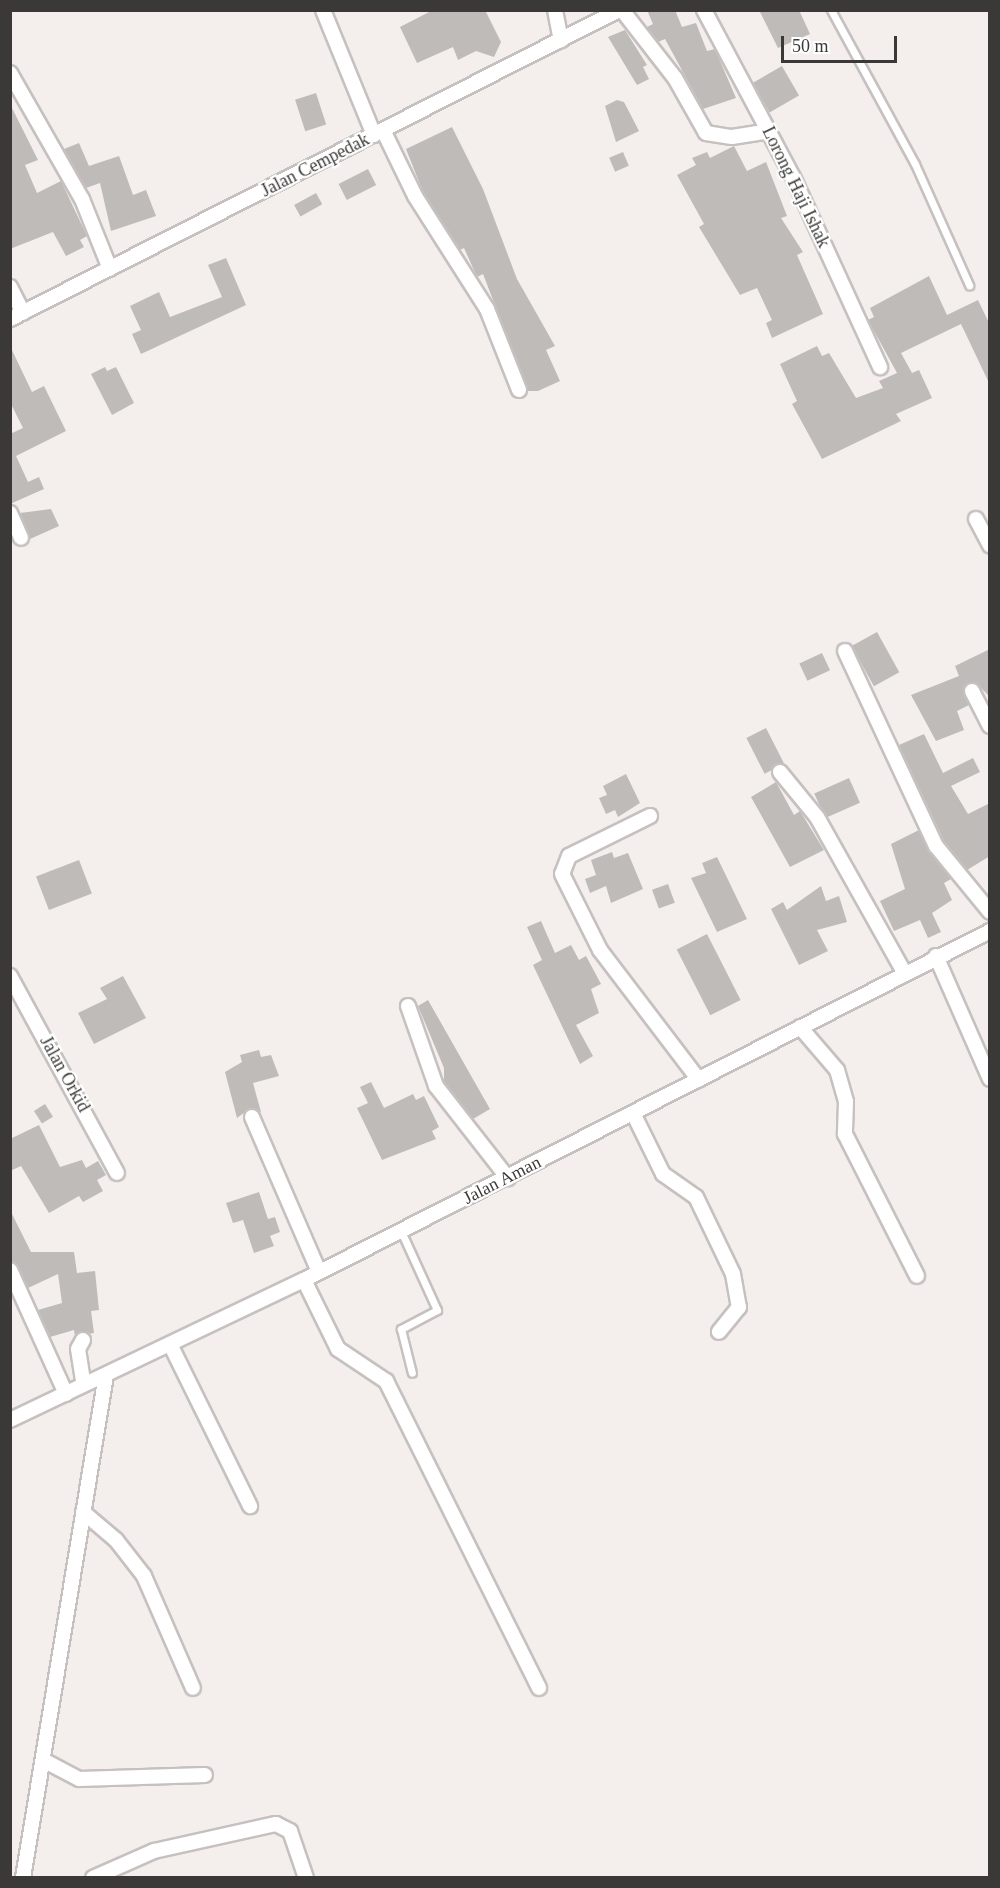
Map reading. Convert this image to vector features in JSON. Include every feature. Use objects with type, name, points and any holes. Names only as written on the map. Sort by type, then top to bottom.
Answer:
[{"type":"street","points":[[323,10],[378,132],[415,196],[487,309],[519,390]]},
{"type":"street","points":[[555,10],[561,40]]},
{"type":"street","points":[[621,10],[675,78],[706,133],[732,137],[769,131]]},
{"type":"street","name":"Jalan Cempedak","points":[[17,316],[621,10]]},
{"type":"street","name":"Lorong Haji Ishak","points":[[704,10],[769,131],[880,367]]},
{"type":"street","points":[[10,73],[82,199],[110,270]]},
{"type":"street","points":[[10,287],[17,316]]},
{"type":"street","points":[[10,513],[21,538]]},
{"type":"street","points":[[976,519],[990,545]]},
{"type":"street","points":[[845,651],[936,846],[990,912]]},
{"type":"street","points":[[972,691],[990,726]]},
{"type":"street","points":[[780,772],[817,817],[904,972]]},
{"type":"street","points":[[650,816],[569,855],[562,874],[600,950],[699,1080]]},
{"type":"street","name":"Jalan Aman","points":[[10,1420],[304,1280],[634,1115],[904,972],[990,932]]},
{"type":"street","points":[[936,956],[990,1079]]},
{"type":"street","name":"Jalan Orkid","points":[[10,976],[117,1173]]},
{"type":"street","points":[[408,1006],[436,1086],[508,1178]]},
{"type":"street","points":[[800,1027],[837,1070],[846,1101],[845,1134],[917,1276]]},
{"type":"street","points":[[634,1115],[663,1174],[696,1197],[733,1274],[740,1307],[719,1332]]},
{"type":"street","points":[[252,1117],[319,1272]]},
{"type":"street","points":[[10,1270],[66,1394]]},
{"type":"street","points":[[304,1280],[338,1348],[386,1381],[539,1688]]},
{"type":"street","points":[[83,1340],[78,1349],[84,1385]]},
{"type":"street","points":[[170,1344],[250,1506]]},
{"type":"street","points":[[23,1878],[106,1375]]},
{"type":"street","points":[[83,1512],[116,1540],[144,1576],[193,1688]]},
{"type":"street","points":[[43,1760],[79,1779],[205,1775]]},
{"type":"street","points":[[93,1878],[154,1851],[276,1824],[290,1831],[306,1878]]},
{"type":"lane","points":[[831,10],[915,164],[969,285]]},
{"type":"lane","points":[[401,1231],[437,1310],[401,1329],[411,1373]]},
{"type":"building","points":[[433,10],[485,10],[501,42],[494,57],[476,51],[458,60],[453,47],[417,63],[400,27]]},
{"type":"building","points":[[647,10],[675,10],[682,27],[696,23],[707,51],[715,49],[736,98],[703,109],[665,39],[658,42],[647,27],[653,24]]},
{"type":"building","points":[[759,10],[799,10],[810,34],[778,48]]},
{"type":"building","points":[[625,30],[647,65],[643,67],[649,79],[637,85],[608,37]]},
{"type":"building","points":[[782,66],[799,95],[770,112],[753,83]]},
{"type":"building","points":[[316,93],[326,124],[305,131],[295,100]]},
{"type":"building","points":[[617,100],[624,102],[639,131],[616,142],[605,106]]},
{"type":"building","points":[[10,104],[38,160],[25,165],[37,193],[61,181],[87,236],[80,240],[84,247],[66,256],[53,232],[10,249]]},
{"type":"building","points":[[452,127],[483,189],[517,279],[555,346],[546,350],[560,381],[538,391],[528,391],[483,274],[477,277],[464,248],[460,250],[423,192],[406,149]]},
{"type":"building","points":[[79,143],[89,166],[119,156],[133,195],[146,190],[156,216],[111,231],[100,183],[86,188],[64,149]]},
{"type":"building","points":[[734,146],[747,171],[766,162],[787,216],[781,218],[803,252],[797,255],[823,314],[772,338],[766,323],[772,320],[757,288],[740,295],[699,227],[704,224],[677,175],[696,165],[692,158],[707,152],[710,158]]},
{"type":"building","points":[[623,152],[629,166],[615,172],[609,158]]},
{"type":"building","points":[[368,169],[376,185],[347,200],[339,184]]},
{"type":"building","points":[[316,193],[322,204],[300,216],[294,205]]},
{"type":"building","points":[[226,258],[246,305],[141,354],[132,334],[141,330],[130,306],[159,292],[170,317],[222,297],[208,265]]},
{"type":"building","points":[[929,276],[947,315],[978,300],[990,325],[990,385],[961,324],[901,353],[912,373],[919,370],[932,398],[896,414],[901,421],[822,459],[792,404],[797,401],[780,364],[817,346],[822,356],[829,353],[856,398],[883,388],[879,381],[897,373],[868,320],[874,317],[870,308]]},
{"type":"building","points":[[10,346],[32,392],[44,386],[66,431],[16,456],[28,482],[39,477],[44,489],[10,504],[10,434],[23,428],[10,402]]},
{"type":"building","points":[[105,367],[107,371],[116,367],[134,403],[112,415],[91,374]]},
{"type":"building","points":[[51,509],[59,526],[30,539],[20,513]]},
{"type":"building","points":[[877,632],[899,672],[874,686],[852,646]]},
{"type":"building","points":[[990,649],[990,697],[976,683],[967,683],[963,691],[969,705],[957,711],[964,730],[936,741],[911,695],[959,676],[955,666]]},
{"type":"building","points":[[822,653],[830,670],[807,681],[799,664]]},
{"type":"building","points":[[766,728],[784,764],[765,774],[746,738]]},
{"type":"building","points":[[924,734],[943,773],[973,758],[980,772],[951,786],[968,814],[990,803],[990,856],[967,870],[944,841],[899,745]]},
{"type":"building","points":[[626,774],[640,803],[618,817],[615,810],[606,814],[599,798],[607,795],[603,786]]},
{"type":"building","points":[[849,778],[860,803],[825,818],[814,793]]},
{"type":"building","points":[[776,782],[794,815],[800,811],[824,850],[790,867],[751,797]]},
{"type":"building","points":[[919,830],[951,879],[944,883],[952,900],[932,913],[941,932],[928,938],[920,920],[894,931],[880,901],[905,889],[891,844]]},
{"type":"building","points":[[612,852],[614,858],[628,853],[643,889],[611,903],[606,886],[590,893],[585,879],[596,875],[591,860]]},
{"type":"building","points":[[717,857],[747,919],[717,932],[691,878],[706,873],[702,863]]},
{"type":"building","points":[[79,860],[92,894],[49,910],[36,876]]},
{"type":"building","points":[[668,884],[675,903],[659,909],[652,890]]},
{"type":"building","points":[[821,886],[826,901],[839,896],[847,922],[817,930],[828,951],[799,965],[771,909],[783,902],[787,910]]},
{"type":"building","points":[[541,921],[555,953],[571,945],[579,960],[586,956],[601,984],[591,989],[599,1013],[576,1025],[593,1056],[580,1064],[533,965],[542,960],[527,927]]},
{"type":"building","points":[[707,934],[741,1000],[710,1015],[677,949]]},
{"type":"building","points":[[123,976],[146,1018],[94,1044],[78,1013],[107,999],[100,988]]},
{"type":"building","points":[[428,1000],[490,1109],[473,1119],[444,1082],[444,1068],[418,1006]]},
{"type":"building","points":[[259,1050],[261,1057],[271,1055],[279,1076],[253,1083],[261,1112],[249,1109],[237,1118],[225,1072],[242,1062],[240,1055]]},
{"type":"building","points":[[371,1082],[384,1108],[413,1094],[416,1100],[424,1096],[439,1127],[432,1131],[436,1139],[382,1160],[357,1108],[368,1103],[360,1087]]},
{"type":"building","points":[[45,1104],[53,1117],[42,1124],[34,1111]]},
{"type":"building","points":[[39,1125],[60,1167],[82,1160],[86,1168],[98,1161],[106,1175],[97,1180],[103,1191],[83,1202],[79,1196],[49,1213],[21,1166],[10,1171],[10,1139]]},
{"type":"building","points":[[259,1192],[268,1219],[275,1217],[280,1232],[270,1236],[274,1246],[254,1253],[243,1220],[233,1223],[226,1203]]},
{"type":"building","points":[[10,1210],[31,1252],[74,1252],[77,1273],[95,1271],[99,1310],[91,1311],[94,1333],[75,1336],[74,1330],[50,1337],[38,1310],[62,1303],[58,1274],[28,1288],[10,1261]]}]
